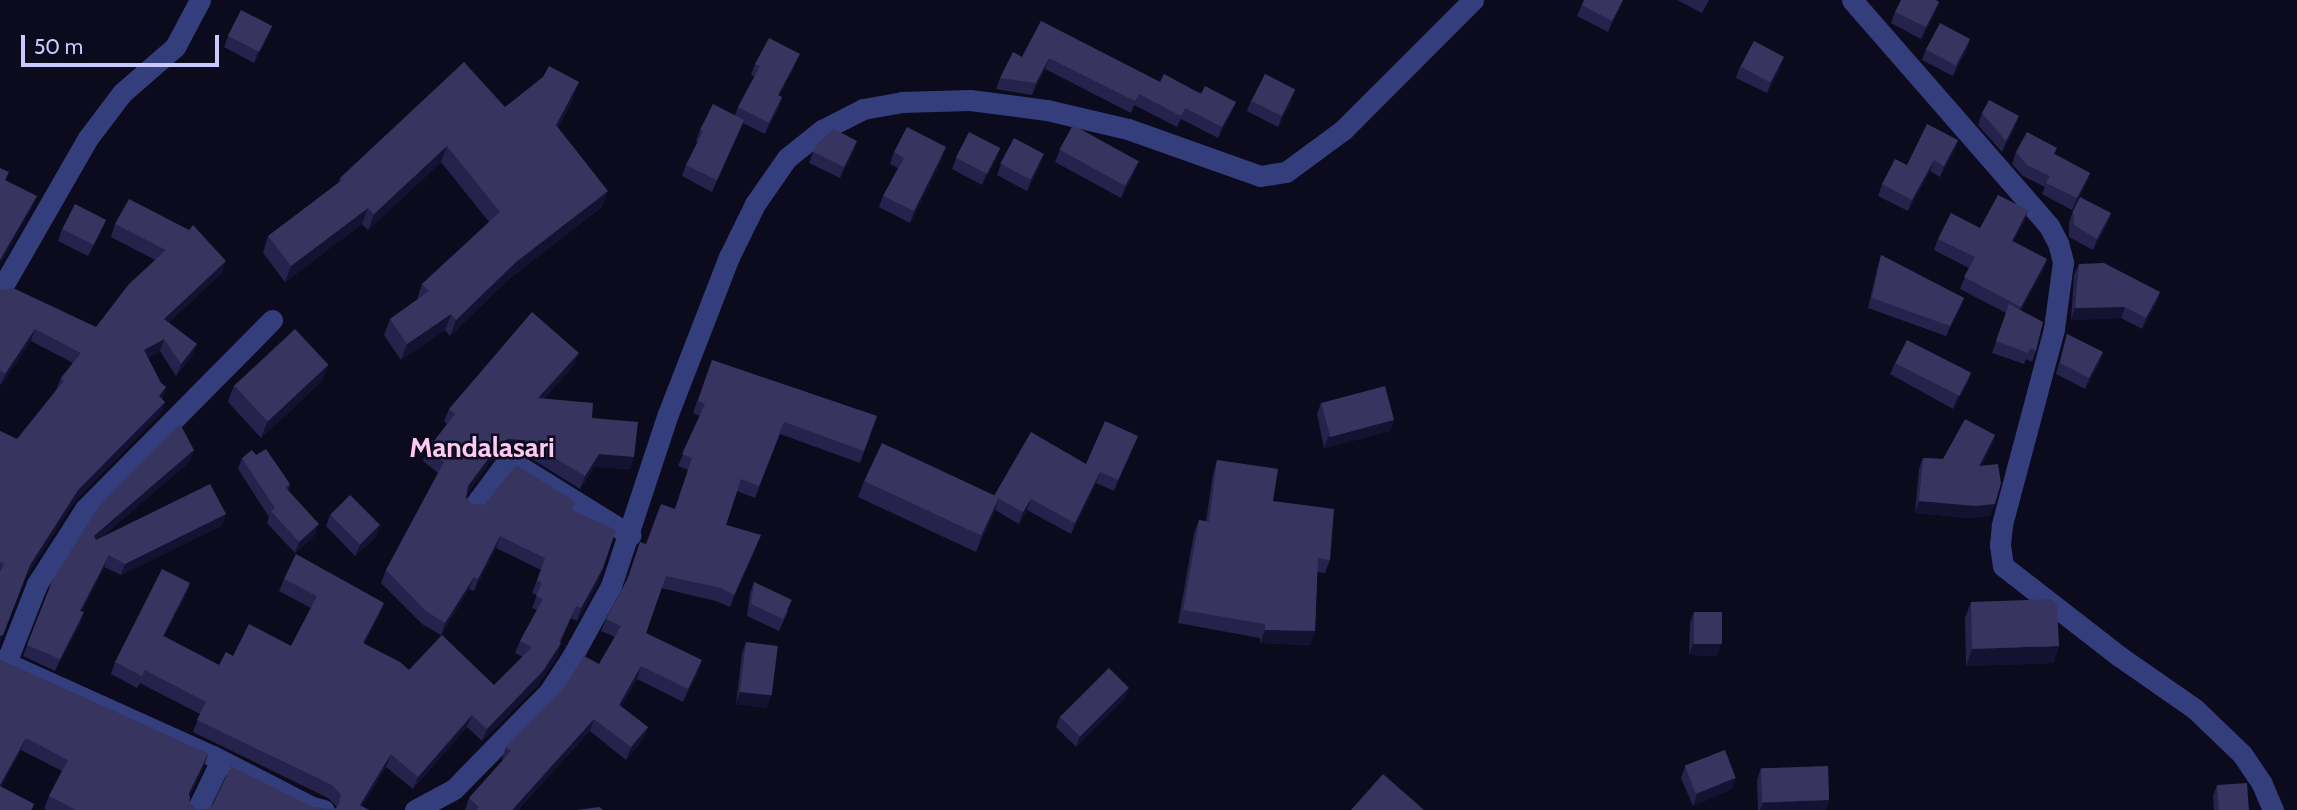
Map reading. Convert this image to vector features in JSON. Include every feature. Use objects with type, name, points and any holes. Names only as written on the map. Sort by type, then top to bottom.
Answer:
[{"type":"street","points":[[0,291],[88,138],[122,93],[175,47],[200,0]]},
{"type":"street","points":[[415,810],[441,805],[549,692],[611,586],[667,414],[734,247],[755,204],[787,158],[822,130],[863,109],[901,102],[970,100],[1047,110],[1128,129],[1260,176],[1286,172],[1343,130],[1473,0]]},
{"type":"street","points":[[1852,0],[2049,226],[2058,243],[2063,262],[2054,329],[2002,525],[2000,545],[2003,566],[2195,709],[2242,754],[2262,784],[2273,810]]},
{"type":"street","points":[[272,320],[85,509],[37,584],[3,661],[221,760],[312,807],[324,810]]},
{"type":"street","points":[[474,506],[505,464],[514,463],[629,535]]},
{"type":"street","points":[[197,810],[221,760]]},
{"type":"building","points":[[1584,0],[1623,0],[1612,21],[1582,5]]},
{"type":"building","points":[[1901,0],[1939,2],[1926,27],[1895,12]]},
{"type":"building","points":[[241,10],[272,26],[259,52],[228,36]]},
{"type":"building","points":[[1041,21],[1160,82],[1164,74],[1201,94],[1205,86],[1236,102],[1222,127],[1185,108],[1181,116],[1139,94],[1135,101],[1049,58],[1036,83],[1000,78],[1013,52],[1022,57]]},
{"type":"building","points":[[1940,23],[1970,39],[1956,65],[1926,49]]},
{"type":"building","points":[[769,38],[800,54],[778,95],[782,97],[769,123],[738,107],[760,66],[755,64]]},
{"type":"building","points":[[1754,41],[1784,57],[1770,83],[1740,67]]},
{"type":"building","points":[[464,62],[505,107],[543,77],[549,66],[579,82],[556,125],[608,191],[516,262],[456,320],[451,314],[407,344],[390,319],[429,291],[422,284],[500,212],[447,146],[374,214],[368,208],[291,266],[268,236],[342,180],[340,178]]},
{"type":"building","points":[[1265,74],[1295,89],[1282,116],[1251,101]]},
{"type":"building","points":[[1989,100],[2019,116],[2006,141],[1982,113]]},
{"type":"building","points":[[713,104],[744,120],[717,180],[686,165]]},
{"type":"building","points":[[1927,124],[1958,140],[1944,166],[1934,160],[1912,200],[1882,184],[1895,159],[1907,165]]},
{"type":"building","points":[[1073,125],[1139,161],[1125,186],[1059,149]]},
{"type":"building","points":[[907,127],[946,147],[914,211],[883,196],[904,158],[894,152]]},
{"type":"building","points":[[834,129],[857,141],[844,167],[813,152],[819,142]]},
{"type":"building","points":[[969,132],[1000,148],[987,174],[956,158]]},
{"type":"building","points":[[2027,132],[2057,148],[2054,154],[2090,173],[2077,198],[2046,183],[2050,176],[2027,165],[2016,152]]},
{"type":"building","points":[[1014,138],[1044,154],[1030,180],[1000,164]]},
{"type":"building","points":[[0,168],[9,172],[5,180],[37,196],[0,260]]},
{"type":"building","points":[[1998,195],[2028,210],[2012,241],[2047,259],[2021,307],[1964,277],[1975,257],[1938,239],[1951,213],[1980,228]]},
{"type":"building","points":[[2080,197],[2111,213],[2097,239],[2074,225],[2073,211]]},
{"type":"building","points":[[129,199],[189,230],[193,225],[226,261],[164,319],[197,344],[181,364],[164,339],[144,350],[161,383],[166,387],[159,396],[165,402],[78,490],[30,565],[3,635],[0,636],[0,572],[4,564],[0,562],[0,431],[17,439],[64,381],[61,378],[81,353],[35,329],[5,374],[0,370],[0,290],[13,288],[96,327],[129,284],[166,250],[115,224]]},
{"type":"building","points":[[75,204],[106,220],[93,245],[62,229]]},
{"type":"building","points":[[1881,255],[1964,298],[1950,326],[1872,298]]},
{"type":"building","points":[[2104,263],[2160,292],[2146,318],[2125,307],[2075,308],[2079,264]]},
{"type":"building","points":[[2009,304],[2043,322],[2036,351],[2030,348],[2028,353],[1996,341]]},
{"type":"building","points":[[532,312],[579,353],[538,398],[593,403],[592,418],[638,422],[634,457],[599,454],[585,476],[525,440],[508,439],[499,444],[468,486],[466,498],[470,504],[484,505],[516,465],[571,499],[575,503],[572,510],[616,530],[603,568],[581,608],[576,606],[559,642],[561,643],[543,671],[487,729],[472,715],[418,777],[391,754],[360,805],[369,810],[333,810],[338,806],[341,795],[332,785],[197,720],[206,702],[145,670],[142,676],[115,662],[162,569],[190,583],[163,636],[219,665],[226,652],[233,656],[249,624],[291,646],[317,596],[284,579],[296,554],[384,603],[363,643],[400,662],[409,670],[442,635],[494,685],[532,647],[520,641],[543,599],[536,596],[542,583],[537,581],[545,558],[500,536],[478,579],[474,577],[445,623],[426,611],[386,570],[444,462],[428,449],[455,414],[449,409]]},
{"type":"building","points":[[295,329],[328,365],[268,421],[234,386]]},
{"type":"building","points":[[2067,334],[2103,352],[2089,378],[2060,363]]},
{"type":"building","points":[[1907,340],[1971,373],[1959,396],[1895,363]]},
{"type":"building","points":[[712,360],[877,416],[864,451],[784,422],[759,486],[741,479],[726,525],[761,535],[734,595],[721,588],[666,576],[646,633],[702,660],[688,689],[641,666],[619,705],[648,727],[631,747],[594,719],[512,810],[477,810],[479,807],[469,798],[511,751],[506,747],[563,689],[584,656],[599,664],[621,626],[606,619],[627,580],[640,542],[646,544],[661,504],[675,509],[692,458],[682,454],[705,404],[698,401]]},
{"type":"building","points":[[1385,386],[1394,420],[1330,437],[1321,403]]},
{"type":"building","points":[[1965,419],[1995,435],[1979,466],[1998,464],[2001,483],[1995,504],[1975,506],[1919,501],[1923,458],[1943,459]]},
{"type":"building","points":[[1105,421],[1138,436],[1118,480],[1100,472],[1075,523],[1031,499],[1023,512],[994,496],[1031,432],[1086,464]]},
{"type":"building","points":[[180,424],[194,450],[94,536],[96,540],[210,484],[226,514],[125,564],[109,555],[80,611],[84,612],[60,659],[27,645],[53,579],[99,506]]},
{"type":"building","points":[[882,443],[999,498],[981,536],[864,481]]},
{"type":"building","points":[[266,449],[290,484],[285,487],[319,524],[299,542],[271,511],[275,508],[242,458],[252,450],[256,455]]},
{"type":"building","points":[[1217,460],[1278,469],[1273,501],[1334,509],[1330,560],[1318,558],[1315,631],[1265,630],[1265,624],[1183,610],[1199,520],[1209,522]]},
{"type":"building","points":[[350,495],[380,525],[360,544],[330,515]]},
{"type":"building","points":[[754,582],[792,600],[783,619],[751,604]]},
{"type":"building","points":[[2051,599],[2057,604],[2059,646],[1972,649],[1971,602]]},
{"type":"building","points":[[1694,612],[1722,612],[1722,644],[1694,644]]},
{"type":"building","points":[[746,642],[778,646],[772,696],[740,692]]},
{"type":"building","points":[[0,660],[208,754],[189,793],[190,804],[196,810],[76,810],[49,796],[68,760],[26,738],[0,785]]},
{"type":"building","points":[[1109,668],[1129,688],[1080,737],[1060,717]]},
{"type":"building","points":[[1725,750],[1736,778],[1696,793],[1685,765]]},
{"type":"building","points":[[231,766],[313,807],[333,810],[196,810],[208,809],[213,804]]},
{"type":"building","points":[[1828,766],[1829,800],[1762,802],[1761,768]]},
{"type":"building","points":[[1383,774],[1424,810],[1351,810]]},
{"type":"building","points":[[2247,783],[2249,810],[2219,810],[2217,785]]},
{"type":"building","points":[[0,786],[34,804],[31,810],[0,810]]},
{"type":"building","points":[[599,807],[603,810],[577,810]]},
{"type":"district","name":"Mandalasari","points":[[482,447]]}]
